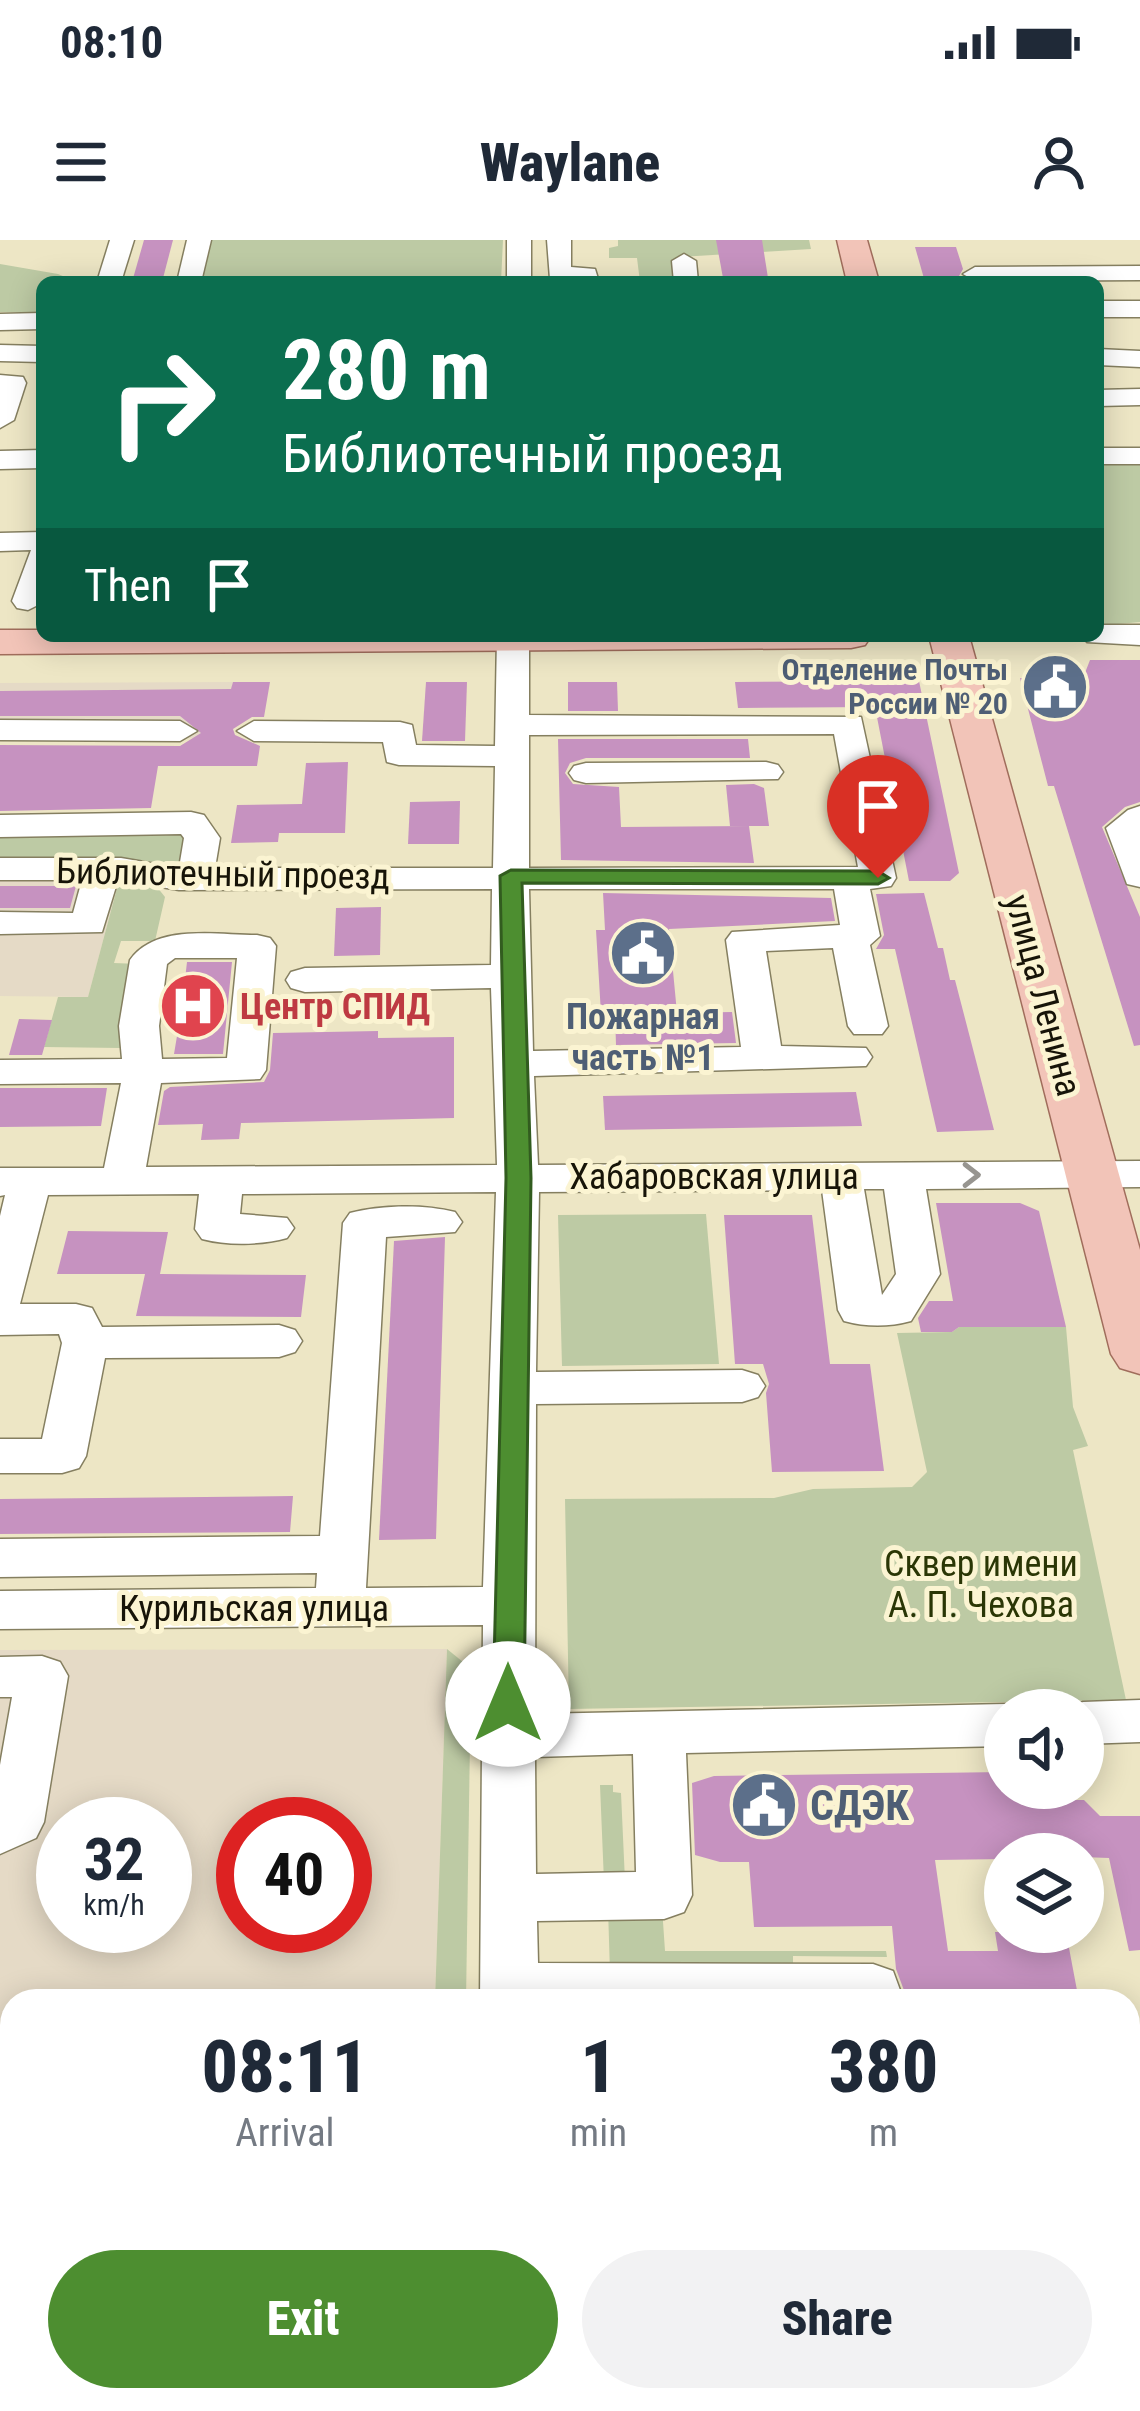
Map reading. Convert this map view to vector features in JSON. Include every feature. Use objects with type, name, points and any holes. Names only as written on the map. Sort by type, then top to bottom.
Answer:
[{"type":"main road","points":[[852,240],[861,276]]},
{"type":"main road","points":[[0,642],[36,642]]},
{"type":"main road","name":"улица Ленина","points":[[952,642],[1116,1174],[1140,1354]]},
{"type":"street","points":[[111,276],[122,240]]},
{"type":"street","points":[[190,276],[199,240]]},
{"type":"street","points":[[519,240],[519,276]]},
{"type":"street","points":[[559,240],[559,274],[586,276]]},
{"type":"street","points":[[1048,240],[1061,274]]},
{"type":"street","points":[[974,271],[1139,274],[1122,240]]},
{"type":"street","points":[[1104,357],[1140,359],[1133,318]]},
{"type":"street","points":[[0,322],[36,321]]},
{"type":"street","points":[[0,353],[36,354]]},
{"type":"street","points":[[0,383],[13,383],[0,420]]},
{"type":"street","points":[[1104,398],[1140,398]]},
{"type":"street","points":[[1104,456],[1140,456]]},
{"type":"street","points":[[0,460],[36,459]]},
{"type":"street","points":[[0,542],[36,541]]},
{"type":"street","points":[[28,601],[36,575]]},
{"type":"street","points":[[1104,635],[1140,635]]},
{"type":"street","points":[[509,1989],[508,1606],[518,1178],[510,976],[513,642]]},
{"type":"street","points":[[254,731],[400,731],[399,755],[512,751],[849,724],[864,878],[861,936],[745,940],[763,1059]]},
{"type":"street","points":[[0,730],[180,731]]},
{"type":"street","points":[[512,751],[573,774],[766,772]]},
{"type":"street","points":[[1140,818],[1124,828],[1140,876]]},
{"type":"street","points":[[0,826],[191,823],[202,838],[166,947]]},
{"type":"street","points":[[277,855],[511,865]]},
{"type":"street","name":"Библиотечный проезд","points":[[0,869],[99,884],[134,897],[158,886],[184,882],[511,865],[864,878]]},
{"type":"street","points":[[0,884],[99,884],[89,924],[0,923]]},
{"type":"street","points":[[513,1064],[763,1059],[860,1041],[849,937]]},
{"type":"street","points":[[0,1072],[143,1071],[246,1070],[257,946],[166,947],[149,960],[139,1026],[143,1071],[123,1180]]},
{"type":"street","points":[[305,980],[510,976]]},
{"type":"street","name":"Хабаровская улица","points":[[15,1182],[1116,1174]]},
{"type":"street","points":[[842,1175],[860,1310],[876,1311],[895,1310],[918,1274],[903,1175]]},
{"type":"street","points":[[222,1180],[217,1229],[272,1228]]},
{"type":"street","points":[[0,1301],[15,1182]]},
{"type":"street","points":[[340,1607],[365,1223],[440,1222]]},
{"type":"street","points":[[0,1320],[76,1319],[85,1342],[62,1456],[0,1456]]},
{"type":"street","points":[[85,1342],[279,1341]]},
{"type":"street","points":[[515,1388],[742,1386]]},
{"type":"street","points":[[0,1558],[343,1555]]},
{"type":"street","name":"Курильская улица","points":[[0,1610],[508,1606]]},
{"type":"street","points":[[0,1676],[42,1676],[17,1822],[0,1831]]},
{"type":"street","points":[[1104,1722],[1140,1721]]},
{"type":"street","points":[[508,1736],[984,1726]]},
{"type":"street","points":[[507,1898],[664,1894],[659,1734]]},
{"type":"shaded area","points":[[233,682],[222,738],[0,739],[0,683]]},
{"type":"shaded area","points":[[0,877],[120,877],[88,997],[0,996]]},
{"type":"shaded area","points":[[447,1649],[435,1989],[0,1989],[0,1650]]},
{"type":"green space","points":[[205,240],[503,240],[501,276],[197,276]]},
{"type":"green space","points":[[618,240],[809,240],[811,249],[680,257],[681,276],[639,276],[637,258],[609,258],[609,248],[618,246]]},
{"type":"green space","points":[[0,264],[63,276],[36,276],[36,312],[0,312]]},
{"type":"green space","points":[[1104,462],[1140,462],[1140,622],[1104,625]]},
{"type":"green space","points":[[175,831],[193,842],[190,862],[0,861],[0,833]]},
{"type":"green space","points":[[120,877],[149,877],[165,897],[155,941],[121,941],[114,963],[139,964],[120,1048],[44,1047],[58,997],[88,997]]},
{"type":"green space","points":[[706,1214],[719,1364],[562,1366],[558,1215]]},
{"type":"green space","name":"Сквер имени А. П. Чехова","points":[[959,1327],[1066,1327],[1073,1407],[1088,1446],[1073,1450],[1126,1700],[1104,1700],[1104,1689],[984,1689],[984,1702],[569,1709],[565,1499],[774,1498],[813,1489],[912,1487],[927,1472],[897,1333],[952,1332]]},
{"type":"green space","points":[[447,1649],[471,1676],[466,1989],[435,1989]]},
{"type":"green space","points":[[600,1785],[613,1785],[613,1792],[621,1793],[625,1881],[604,1882]]},
{"type":"green space","points":[[662,1907],[665,1951],[886,1951],[887,1957],[793,1956],[793,1971],[610,1973],[608,1908]]},
{"type":"building","points":[[144,240],[173,240],[164,276],[134,276]]},
{"type":"building","points":[[716,240],[762,240],[768,276],[723,276]]},
{"type":"building","points":[[915,247],[956,247],[963,269],[959,276],[923,276]]},
{"type":"building","points":[[1090,660],[1140,660],[1140,802],[1125,807],[1102,827],[1140,917],[1140,1045],[1134,1046],[1054,786],[1048,786],[1020,678],[1083,678]]},
{"type":"building","points":[[919,681],[959,873],[950,881],[909,881],[875,707],[738,708],[735,682]]},
{"type":"building","points":[[233,682],[270,682],[264,717],[252,717],[233,729],[235,735],[260,746],[257,766],[158,766],[151,808],[0,811],[0,745],[180,746],[201,733],[180,716],[0,716],[0,691],[231,689]]},
{"type":"building","points":[[426,682],[467,682],[465,741],[422,741]]},
{"type":"building","points":[[568,682],[617,682],[618,711],[568,711]]},
{"type":"building","points":[[558,739],[748,739],[750,758],[586,758],[570,763],[565,773],[573,784],[619,787],[621,827],[749,826],[754,863],[561,860]]},
{"type":"building","points":[[348,762],[345,833],[279,833],[278,842],[231,843],[237,805],[302,804],[306,763]]},
{"type":"building","points":[[726,785],[764,788],[769,826],[730,826]]},
{"type":"building","points":[[460,801],[459,844],[408,844],[410,802]]},
{"type":"building","points":[[0,886],[76,886],[70,908],[0,908]]},
{"type":"building","points":[[603,893],[831,898],[835,921],[669,929],[677,1013],[732,1012],[736,1043],[616,1045],[615,1013],[601,1014],[596,930],[605,930]]},
{"type":"building","points":[[924,893],[938,948],[943,948],[950,980],[955,980],[994,1130],[937,1132],[895,949],[876,949],[884,935],[876,894]]},
{"type":"building","points":[[381,907],[380,955],[334,956],[336,908]]},
{"type":"building","name":"Центр СПИД","points":[[187,962],[232,962],[223,1054],[174,1054],[179,1024],[164,1024],[168,988],[184,988]]},
{"type":"building","points":[[19,1019],[52,1020],[42,1055],[9,1055]]},
{"type":"building","points":[[378,1031],[378,1038],[454,1037],[454,1118],[241,1123],[239,1139],[201,1140],[203,1124],[158,1125],[164,1091],[170,1087],[264,1082],[270,1070],[273,1033]]},
{"type":"building","points":[[0,1088],[107,1088],[101,1126],[0,1127]]},
{"type":"building","points":[[856,1092],[862,1126],[605,1130],[603,1096]]},
{"type":"building","points":[[936,1203],[1020,1203],[1039,1211],[1066,1327],[959,1327],[952,1332],[921,1332],[918,1318],[929,1301],[953,1301]]},
{"type":"building","points":[[724,1215],[812,1215],[830,1364],[870,1364],[884,1471],[772,1472],[769,1384],[763,1364],[735,1364]]},
{"type":"building","points":[[68,1231],[168,1232],[160,1274],[306,1275],[301,1317],[136,1316],[145,1274],[57,1274]]},
{"type":"building","points":[[445,1237],[436,1539],[379,1540],[394,1241]]},
{"type":"building","points":[[293,1496],[290,1532],[0,1534],[0,1499]]},
{"type":"building","points":[[984,1772],[984,1809],[1093,1809],[1100,1816],[1140,1816],[1140,1950],[1129,1951],[1109,1858],[1104,1858],[1104,1833],[984,1833],[984,1859],[935,1860],[948,1951],[1070,1953],[1077,1989],[904,1989],[896,1969],[892,1926],[754,1927],[749,1862],[720,1862],[695,1855],[692,1783],[714,1776]]},
{"type":"place","name":"Отделение Почты России № 20","points":[[1055,687]]},
{"type":"place","name":"Пожарная часть №1","points":[[643,953]]},
{"type":"place","name":"Центр СПИД","points":[[193,1006]]},
{"type":"place","name":"СДЭК","points":[[764,1805]]},
{"type":"route","points":[[508,1704],[518,1178],[511,876],[552,880],[878,878]]}]
